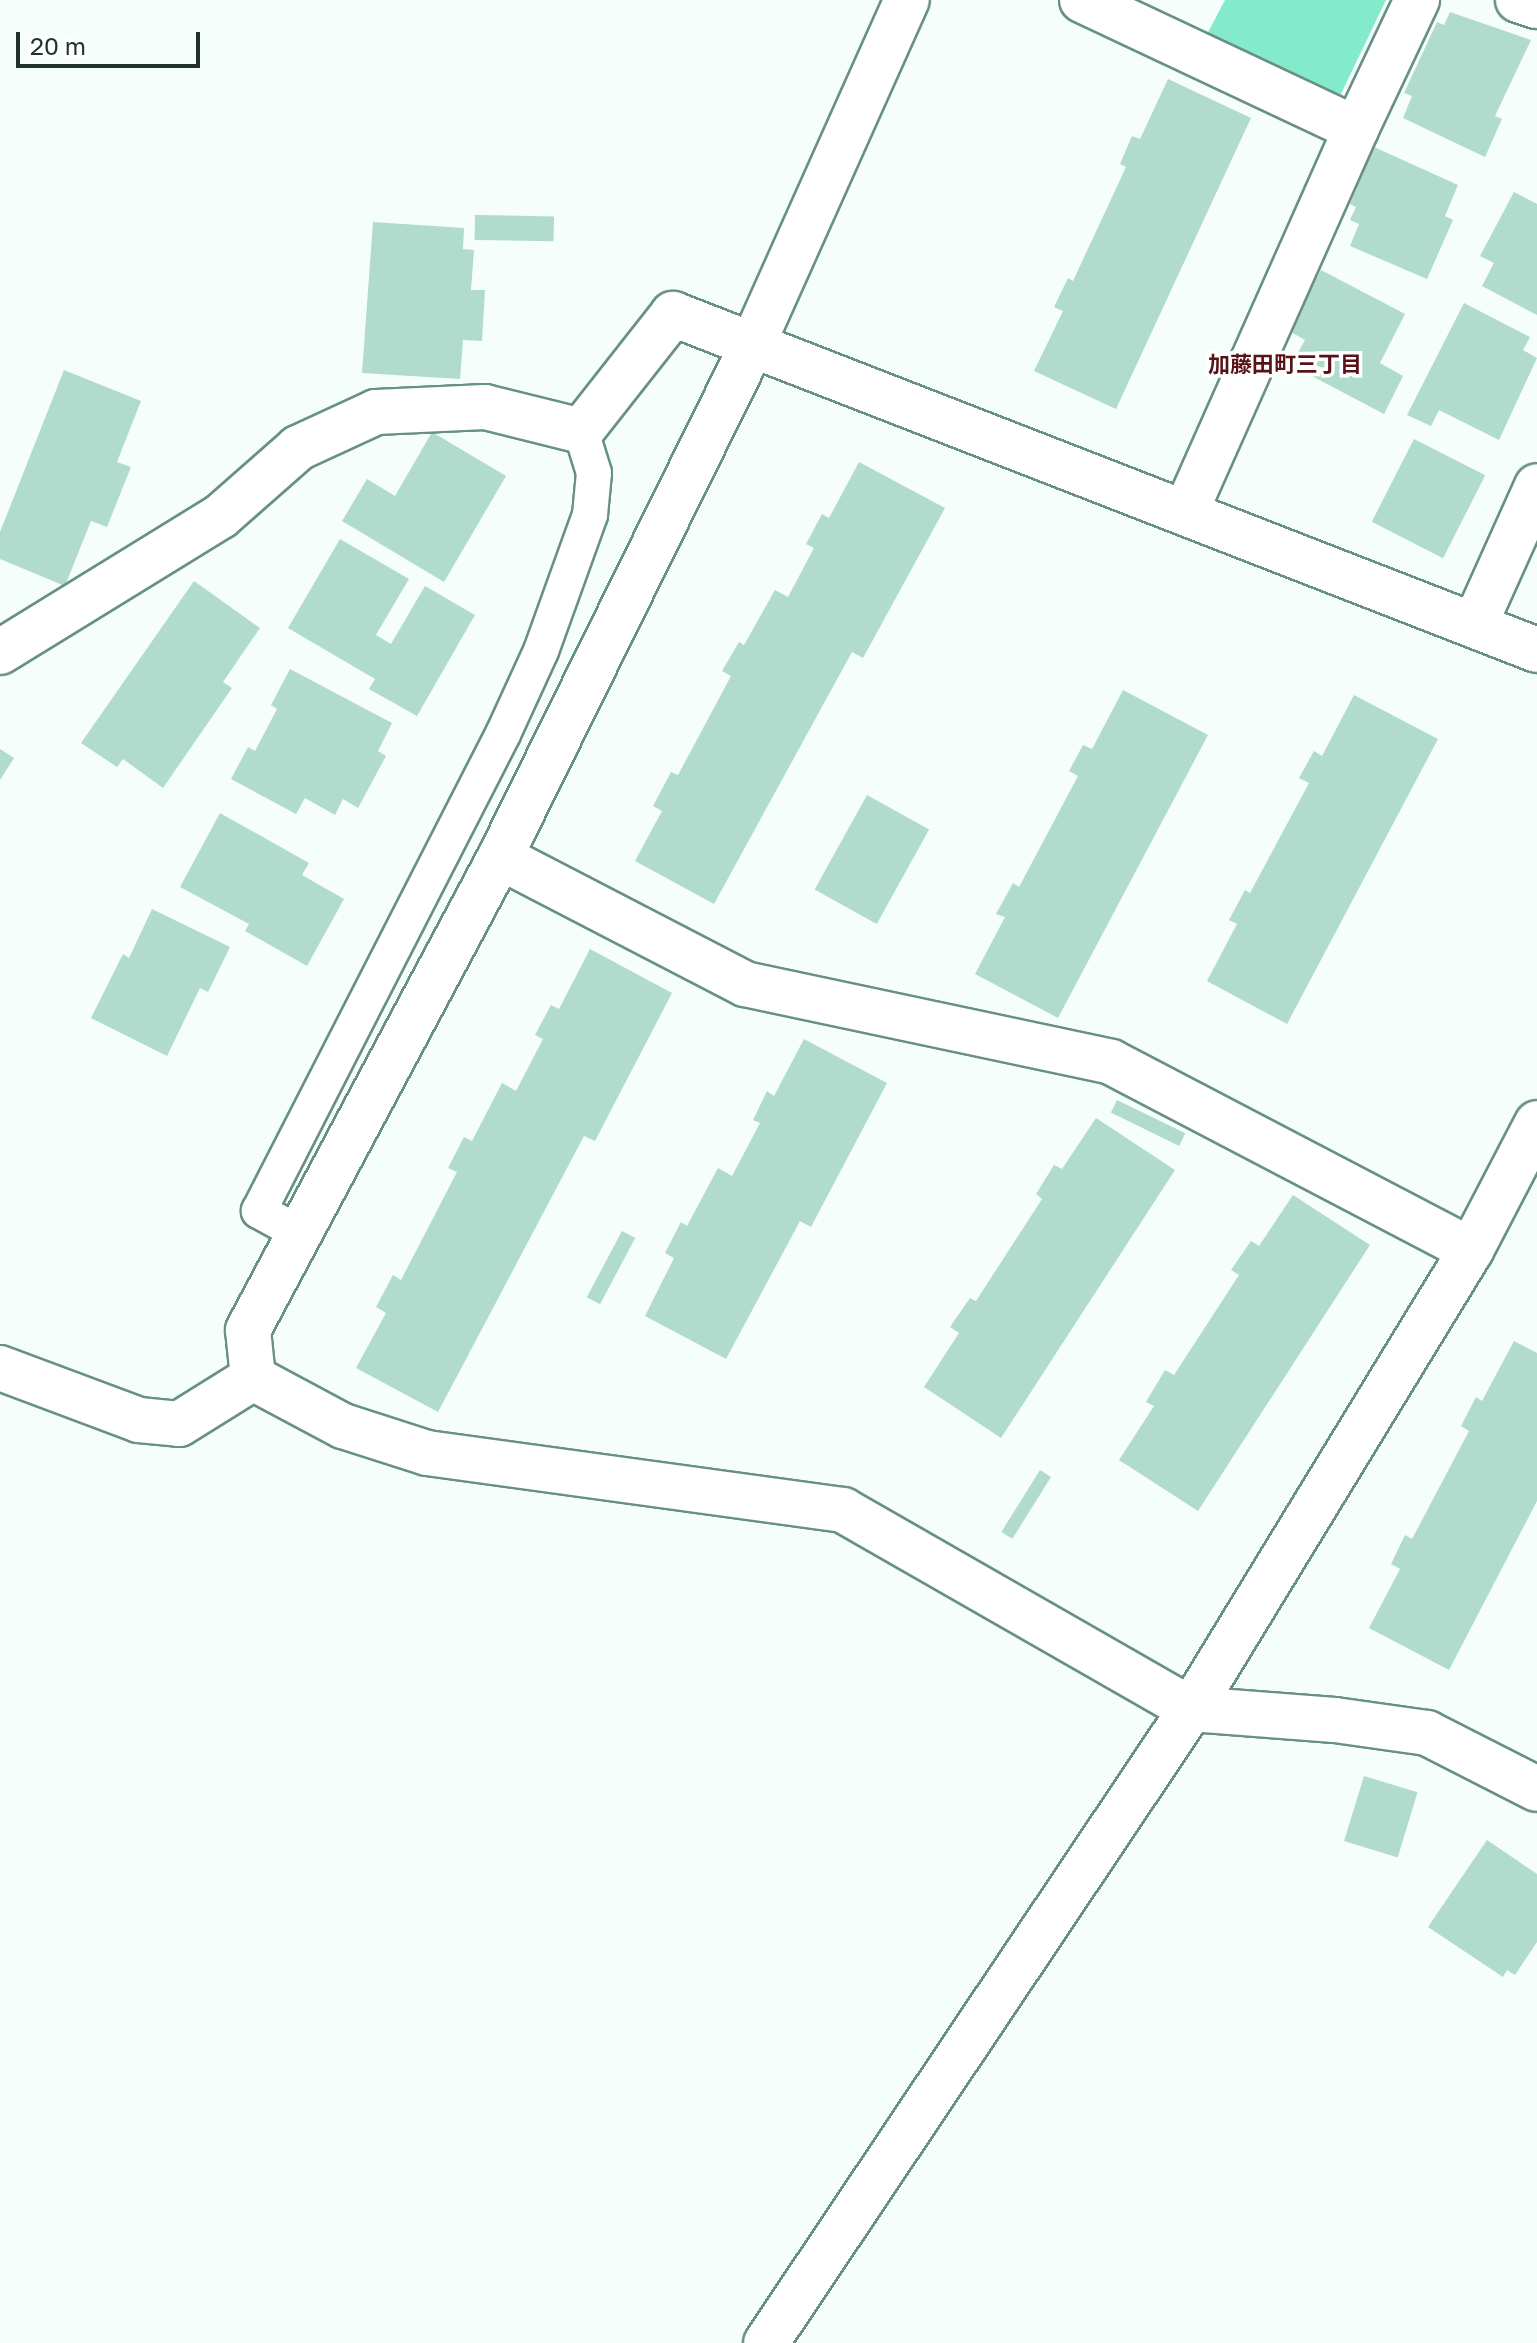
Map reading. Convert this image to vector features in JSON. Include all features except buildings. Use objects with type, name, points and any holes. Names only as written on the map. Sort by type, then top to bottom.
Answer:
[{"type":"street","points":[[253,1378],[248,1330],[500,857],[752,346],[907,0]]},
{"type":"street","points":[[1082,0],[1356,129]]},
{"type":"street","points":[[1186,511],[1356,129],[1417,0]]},
{"type":"street","points":[[1518,0],[1537,6]]},
{"type":"street","points":[[0,652],[221,516],[298,448],[376,412],[485,407],[581,431],[673,314],[1537,650]]},
{"type":"street","points":[[1475,624],[1537,486]]},
{"type":"street","points":[[500,857],[745,984],[1111,1062],[1471,1250]]},
{"type":"street","points":[[766,2343],[1191,1709],[1471,1250],[1537,1123]]},
{"type":"street","points":[[0,1368],[139,1420],[179,1424],[253,1378]]},
{"type":"street","points":[[253,1378],[343,1426],[427,1453],[843,1510],[1191,1709],[1335,1720],[1427,1733],[1537,1789]]},
{"type":"lane","points":[[299,1233],[259,1211],[503,734],[541,651],[590,515],[594,473],[581,431]]},
{"type":"green space","points":[[1225,0],[1386,0],[1340,96],[1204,40]]},
{"type":"district","name":"加藤田町三丁目","points":[[1285,364]]}]
